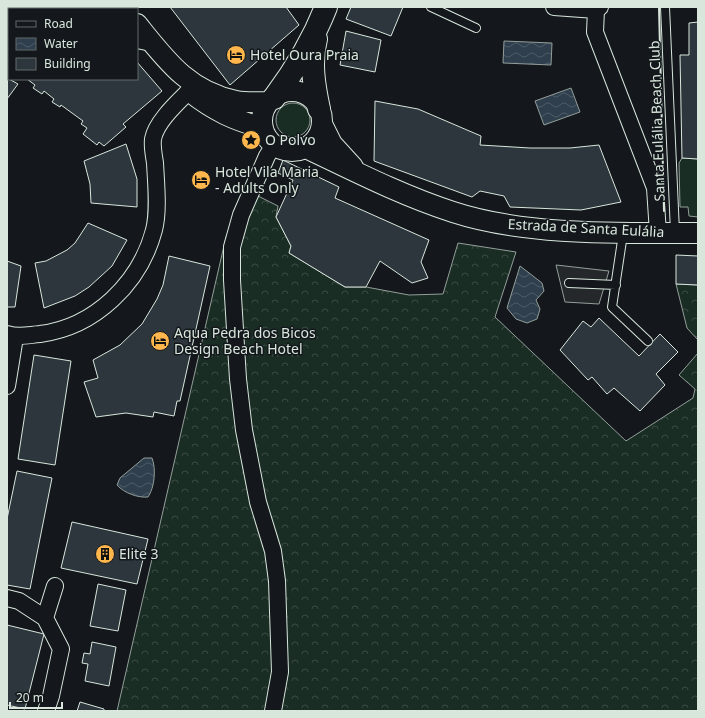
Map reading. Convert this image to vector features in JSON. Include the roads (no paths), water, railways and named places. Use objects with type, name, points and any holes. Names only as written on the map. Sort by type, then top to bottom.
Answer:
[{"type":"main road","name":"Estrada de Santa Eulália","points":[[271,100],[299,62],[323,15]]},
{"type":"main road","name":"Estrada de Santa Eulália","points":[[321,116],[315,87],[313,66],[315,44],[323,15]]},
{"type":"street","points":[[554,7],[598,9],[595,32],[655,188],[666,233]]},
{"type":"street","points":[[138,33],[156,47],[178,73],[205,91],[236,102],[271,100]]},
{"type":"street","points":[[156,47],[189,91],[208,106],[235,120],[263,128],[274,145],[289,151],[306,148],[317,138],[321,116]]},
{"type":"street","points":[[7,386],[11,336],[51,332],[84,321],[112,300],[131,280],[144,255],[154,229],[157,188],[153,139],[167,114],[189,91]]},
{"type":"street","name":"Estrada de Santa Eulália","points":[[263,128],[263,115],[271,100],[290,92],[299,92],[314,101],[332,144],[346,161],[363,175]]},
{"type":"street","points":[[273,711],[280,672],[277,581],[273,551],[258,502],[244,430],[238,379],[232,247],[241,215],[267,156],[274,145]]},
{"type":"street","name":"Estrada de Santa Eulália","points":[[306,148],[410,196],[454,213],[496,223],[536,228],[623,233],[698,234]]},
{"type":"street","points":[[45,618],[55,586]]},
{"type":"street","points":[[7,598],[19,601],[45,618],[61,648],[51,696],[46,711]]},
{"type":"lane","points":[[431,7],[476,28]]},
{"type":"lane","name":"Santa Eulália Beach Club","points":[[665,7],[666,233]]},
{"type":"lane","points":[[623,233],[612,307],[648,341]]},
{"type":"lane","points":[[569,283],[616,285]]},
{"type":"water","points":[[504,41],[552,43],[551,65],[503,63]]},
{"type":"water","points":[[571,88],[580,112],[544,125],[535,101]]},
{"type":"water","points":[[520,266],[542,283],[544,291],[536,300],[540,309],[537,319],[527,323],[516,319],[507,308]]},
{"type":"water","points":[[144,458],[152,458],[154,478],[148,497],[140,497],[123,490],[117,485],[120,478]]},
{"type":"place","name":"Hotel Oura Praia","points":[[236,55]]},
{"type":"place","name":"O Polvo","points":[[251,140]]},
{"type":"place","name":"Hotel Vila Maria - Adults Only","points":[[201,180]]},
{"type":"place","name":"Aqua Pedra dos Bicos Design Beach Hotel","points":[[160,341]]},
{"type":"place","name":"Elite 3","points":[[105,554]]}]
